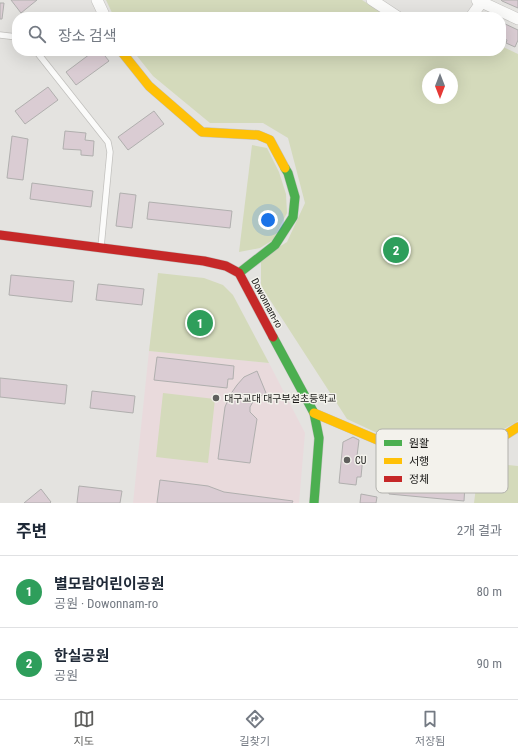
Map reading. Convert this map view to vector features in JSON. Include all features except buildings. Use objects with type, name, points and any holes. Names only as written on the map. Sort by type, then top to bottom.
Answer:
[{"type":"street","points":[[97,0],[103,12]]},
{"type":"street","points":[[372,0],[390,12]]},
{"type":"street","points":[[474,12],[480,1],[503,12]]},
{"type":"street","points":[[506,13],[518,19]]},
{"type":"street","points":[[125,56],[149,86],[202,132],[258,135],[270,140],[288,173],[295,197],[293,217],[275,246],[239,273]]},
{"type":"street","name":"Dowonnam-ro","points":[[0,236],[204,261],[226,266],[239,273],[314,413],[319,438],[314,503]]},
{"type":"street","points":[[314,413],[376,439]]},
{"type":"street","points":[[508,433],[518,427]]},
{"type":"lane","points":[[0,35],[12,36]]},
{"type":"lane","points":[[40,56],[108,142],[110,152],[101,248]]},
{"type":"shaded area","name":"대구교대 대구부설초등학교","points":[[149,351],[269,363],[305,433],[299,503],[133,503]]},
{"type":"green space","points":[[106,0],[362,0],[381,12],[112,12]]},
{"type":"green space","points":[[506,48],[518,54],[518,421],[504,429],[376,429],[376,432],[347,419],[261,286],[261,258],[287,242],[305,203],[288,138],[263,123],[210,123],[153,76],[137,56],[506,56]]},
{"type":"green space","points":[[252,145],[267,148],[279,172],[286,194],[287,213],[273,240],[260,248],[239,252]]},
{"type":"green space","points":[[158,273],[204,278],[223,285],[233,295],[269,363],[149,351]]},
{"type":"green space","points":[[163,393],[215,399],[208,463],[156,457]]},
{"type":"green space","points":[[508,465],[518,466],[518,503],[474,503],[475,493],[508,493]]},
{"type":"traffic: fast","points":[[239,273],[275,245],[293,217],[295,197],[288,173],[285,168]]},
{"type":"traffic: fast","points":[[273,337],[314,413],[319,438],[314,503]]},
{"type":"traffic: slow","points":[[125,56],[149,86],[202,132],[258,135],[270,140],[285,168]]},
{"type":"traffic: slow","points":[[314,413],[376,439]]},
{"type":"traffic: slow","points":[[508,433],[518,427]]},
{"type":"traffic: jam","points":[[0,235],[204,261],[226,266],[239,273],[273,337]]},
{"type":"place","name":"한실공원","points":[[396,250]]},
{"type":"place","name":"별모람어린이공원","points":[[200,323]]},
{"type":"place","name":"대구교대 대구부설초등학교","points":[[216,398]]},
{"type":"place","name":"CU","points":[[347,460]]}]
